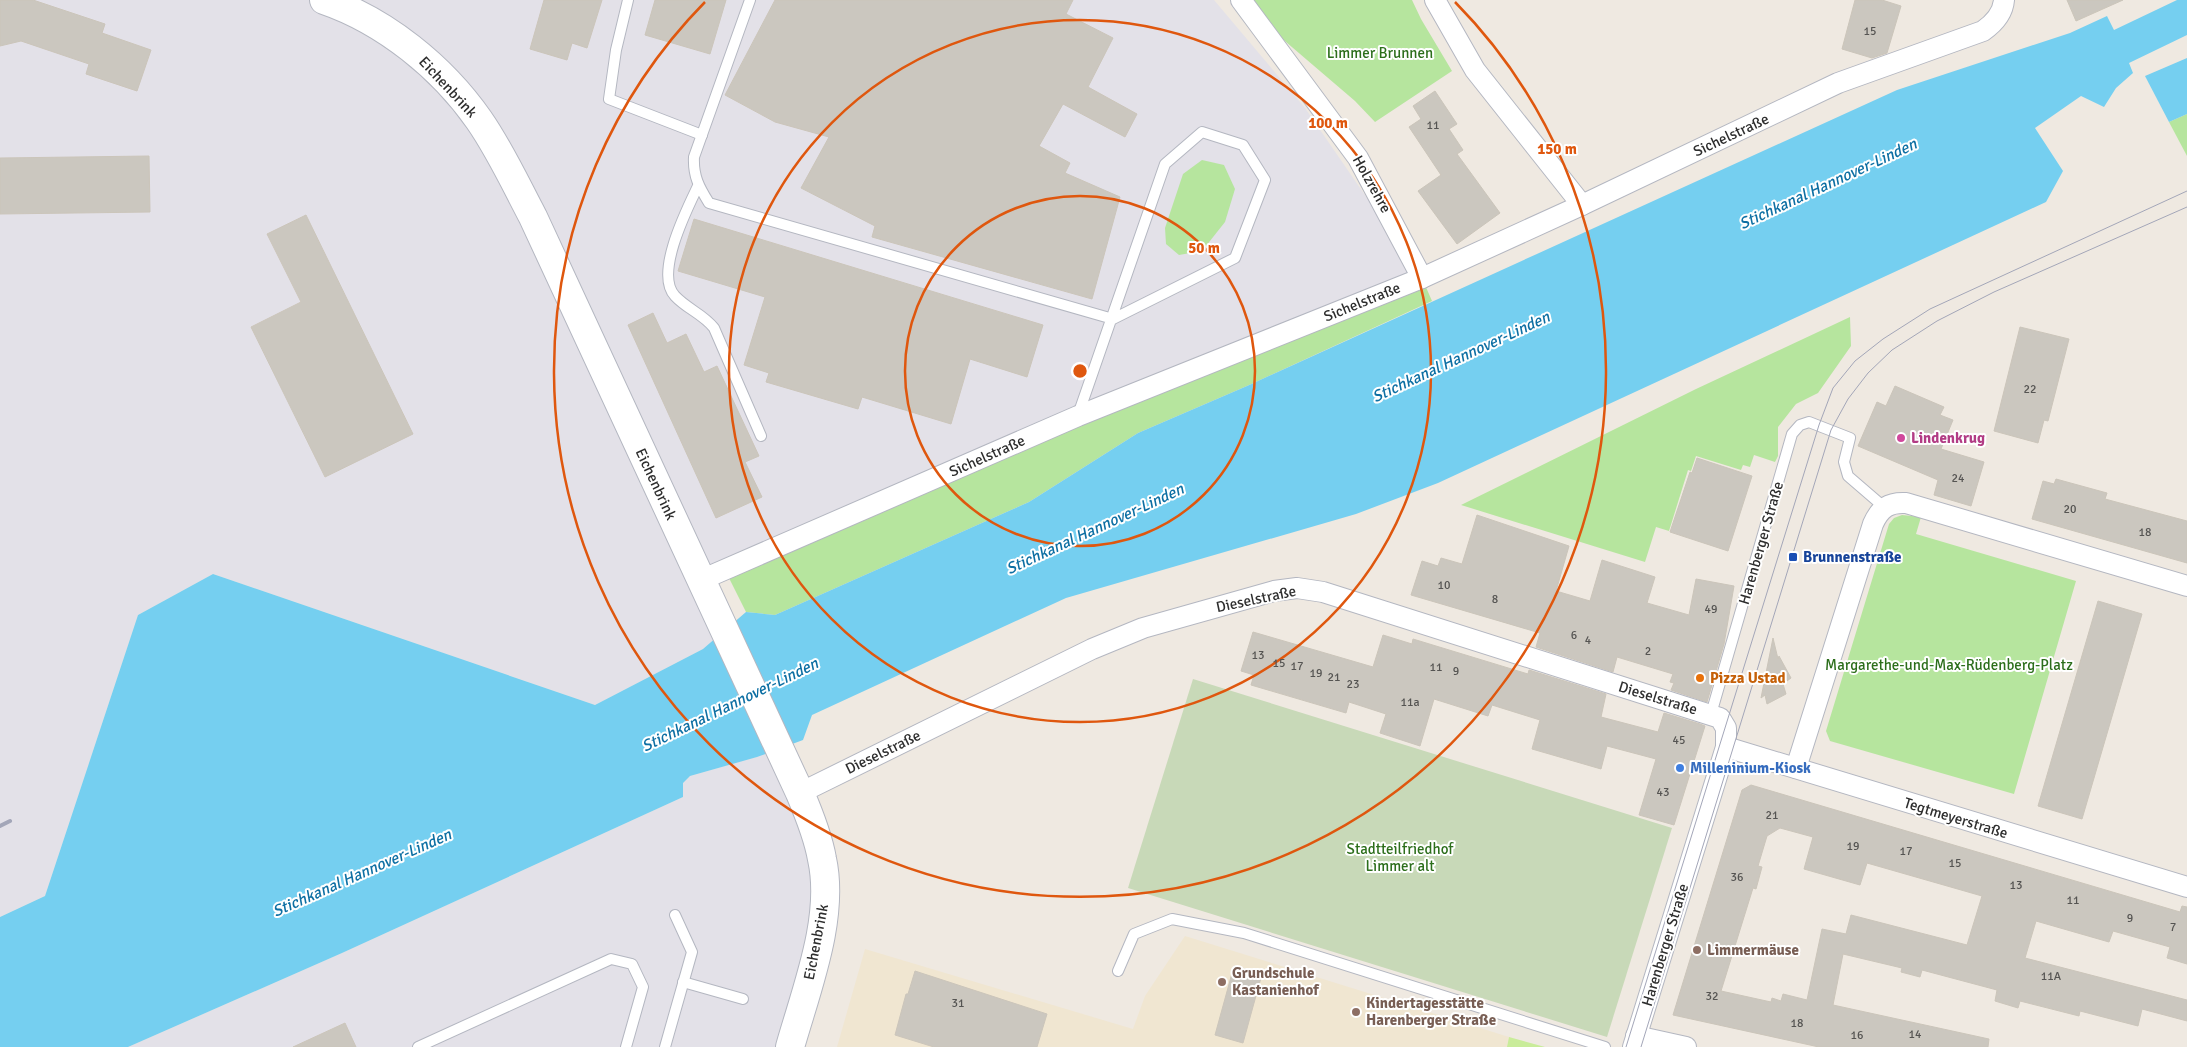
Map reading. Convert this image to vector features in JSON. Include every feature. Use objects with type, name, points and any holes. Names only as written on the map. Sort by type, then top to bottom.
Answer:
[{"type":"main road","name":"Eichenbrink","points":[[324,0],[361,16],[414,52],[450,85],[479,120],[532,217],[800,793],[822,859],[824,902],[814,961],[790,1047]]},
{"type":"street","name":"Holzrehre","points":[[1241,0],[1358,158],[1422,278]]},
{"type":"street","points":[[1436,0],[1475,70],[1582,205]]},
{"type":"street","name":"Sichelstraße","points":[[701,580],[1078,416],[1422,278],[1838,84],[1982,31],[1993,24],[2004,5],[2004,0]]},
{"type":"street","points":[[1796,768],[1873,524],[1877,514],[1884,507],[1895,502],[1906,504],[2187,586]]},
{"type":"street","name":"Dieselstraße","points":[[800,793],[1092,649],[1143,628],[1247,598],[1297,588],[1323,592],[1711,714],[1720,718],[1726,738]]},
{"type":"street","name":"Tegtmeyerstraße","points":[[1726,738],[1796,768],[2187,887]]},
{"type":"street","name":"Harenberger Straße","points":[[1635,1042],[1726,738]]},
{"type":"street","points":[[1635,1042],[1686,1047]]},
{"type":"lane","points":[[628,0],[616,50],[608,99],[702,134]]},
{"type":"lane","points":[[750,0],[694,157],[694,172],[698,186],[709,203],[1113,318],[1234,258],[1265,180],[1243,145],[1202,132],[1165,164],[1113,318],[1078,416]]},
{"type":"lane","points":[[698,186],[675,236],[669,266],[669,289],[684,304],[708,319],[714,328],[761,436]]},
{"type":"lane","name":"Harenberger Straße","points":[[1711,714],[1792,434],[1800,425],[1809,422],[1850,438],[1844,462],[1848,476],[1884,507]]},
{"type":"lane","points":[[665,1047],[692,952],[675,915]]},
{"type":"lane","points":[[1118,971],[1134,934],[1172,919],[1244,933],[1605,1047]]},
{"type":"lane","points":[[418,1047],[611,959],[632,964],[643,987],[626,1047]]},
{"type":"lane","points":[[683,982],[743,999]]},
{"type":"shaded area","points":[[0,0],[1214,0],[1305,108],[1422,278],[701,580],[823,859],[790,1047],[128,1047],[342,953],[683,797],[683,783],[690,776],[756,757],[703,649],[595,705],[213,574],[138,615],[45,896],[0,917]]},
{"type":"shaded area","name":"Grundschule Kastanienhof","points":[[1185,936],[1509,1037],[1507,1047],[837,1047],[865,949],[1133,1029],[1145,996]]},
{"type":"green space","name":"Limmer Brunnen","points":[[1248,0],[1412,0],[1452,71],[1375,122],[1355,101],[1279,36]]},
{"type":"green space","points":[[2187,114],[2187,156],[2169,122]]},
{"type":"green space","points":[[1202,160],[1224,165],[1235,189],[1225,222],[1202,251],[1179,255],[1166,244],[1165,228],[1183,174]]},
{"type":"green space","points":[[1422,278],[1432,301],[1247,386],[1138,433],[1029,502],[775,615],[746,612],[725,570]]},
{"type":"green space","points":[[1850,317],[1851,346],[1818,393],[1796,404],[1778,427],[1778,456],[1775,462],[1754,455],[1750,467],[1743,465],[1741,470],[1696,456],[1691,471],[1688,470],[1669,531],[1656,527],[1645,562],[1461,505],[1696,389]]},
{"type":"green space","name":"Margarethe-und-Max-Rüdenberg-Platz","points":[[1902,515],[1921,517],[1916,534],[2076,581],[2014,794],[1830,741],[1826,731],[1889,524],[1894,518]]},
{"type":"green space","name":"Stadtteilfriedhof Limmer alt","points":[[1193,679],[1672,828],[1607,1037],[1128,888]]},
{"type":"green space","points":[[1509,1037],[1545,1047],[1507,1047]]},
{"type":"water","name":"Stichkanal Hannover-Linden","points":[[2177,0],[2187,0],[2187,35],[2129,63],[2133,73],[2116,88],[2104,107],[2081,96],[2035,128],[2063,171],[2046,202],[1438,483],[1356,514],[1066,598],[812,715],[803,740],[757,757],[690,776],[683,783],[683,797],[342,953],[128,1047],[0,1047],[0,917],[45,896],[138,615],[213,574],[595,705],[703,649],[746,612],[775,615],[1029,502],[1138,433],[1247,386],[1897,90],[2070,33],[2107,16],[2114,30]]},
{"type":"water","points":[[2187,58],[2187,114],[2169,122],[2145,76]]},
{"type":"building","points":[[0,0],[33,0],[105,24],[102,33],[151,50],[137,91],[86,74],[89,64],[21,41],[0,46]]},
{"type":"building","points":[[544,0],[602,0],[587,48],[572,43],[567,60],[530,49]]},
{"type":"building","points":[[655,0],[726,0],[710,54],[645,35]]},
{"type":"building","points":[[775,0],[1073,0],[1066,14],[1113,38],[1088,87],[1137,114],[1125,137],[1063,104],[1039,146],[1070,163],[1065,173],[1120,197],[1092,299],[872,237],[875,226],[801,188],[829,137],[775,122],[725,95]]},
{"type":"building","points":[[1855,0],[1882,0],[1901,6],[1887,53],[1872,58],[1842,49]]},
{"type":"building","points":[[2067,0],[2123,0],[2076,21]]},
{"type":"building","points":[[1435,91],[1457,124],[1449,129],[1463,150],[1457,154],[1500,213],[1457,244],[1418,191],[1441,175],[1409,127],[1421,119],[1413,106]]},
{"type":"building","points":[[149,156],[150,212],[0,214],[0,158]]},
{"type":"building","points":[[306,215],[413,434],[325,477],[251,327],[301,302],[267,234]]},
{"type":"building","points":[[694,219],[1043,325],[1027,377],[970,359],[951,424],[862,397],[858,409],[766,382],[769,373],[744,365],[765,297],[678,271]]},
{"type":"building","points":[[653,313],[667,343],[686,334],[704,372],[717,366],[759,456],[745,462],[762,497],[716,518],[628,325]]},
{"type":"building","points":[[2020,327],[2069,339],[2048,421],[2044,420],[2038,443],[1994,431]]},
{"type":"building","points":[[1895,386],[1944,407],[1940,415],[1953,420],[1941,449],[1984,462],[1971,506],[1934,495],[1938,480],[1858,446],[1877,402],[1886,406]]},
{"type":"building","points":[[1697,458],[1752,476],[1728,551],[1670,532],[1690,472],[1692,473]]},
{"type":"building","points":[[2056,479],[2107,493],[2105,499],[2187,521],[2187,563],[2032,519],[2043,481],[2054,484]]},
{"type":"building","points":[[1477,515],[1569,546],[1556,591],[1590,601],[1602,560],[1655,577],[1647,603],[1689,615],[1696,579],[1734,586],[1724,644],[1707,702],[1671,690],[1674,683],[1670,682],[1673,674],[1617,657],[1613,672],[1536,647],[1540,633],[1411,595],[1422,561],[1438,566],[1441,558],[1462,564]]},
{"type":"building","points":[[2098,601],[2142,614],[2082,819],[2038,806]]},
{"type":"building","points":[[1253,632],[1373,667],[1383,635],[1412,644],[1413,639],[1528,674],[1529,670],[1606,694],[1601,717],[1658,732],[1664,713],[1705,726],[1674,825],[1639,815],[1656,759],[1607,746],[1601,769],[1532,749],[1540,720],[1492,705],[1488,716],[1434,699],[1420,746],[1380,733],[1386,714],[1349,702],[1346,713],[1251,685],[1254,675],[1241,671]]},
{"type":"building","points":[[1773,638],[1778,659],[1779,656],[1791,678],[1783,684],[1786,694],[1767,704],[1765,695],[1761,698]]},
{"type":"building","points":[[1751,785],[2180,912],[2182,906],[2187,907],[2187,964],[2167,958],[2170,947],[2113,931],[2109,942],[2036,921],[2025,958],[2187,1000],[2187,1021],[2142,1009],[2138,1026],[2080,1011],[2079,1016],[2020,1001],[2018,1008],[1995,1001],[1997,990],[1922,970],[1920,977],[1901,972],[1902,968],[1843,954],[1833,1005],[1989,1039],[1988,1047],[1819,1047],[1673,1015],[1742,790]],"holes":[[[1780,828],[1813,837],[1804,869],[1860,885],[1867,863],[1982,896],[1967,945],[1851,915],[1846,934],[1822,929],[1807,1000],[1783,994],[1781,1001],[1772,998],[1771,1002],[1721,991],[1753,888],[1756,889],[1762,867],[1758,866],[1767,836]]]},
{"type":"building","points":[[1234,966],[1262,974],[1243,1043],[1215,1035]]},
{"type":"building","points":[[915,971],[1047,1014],[1037,1047],[934,1047],[895,1035],[906,994],[908,994]]},
{"type":"building","points":[[345,1023],[356,1047],[293,1047]]},
{"type":"tram line","points":[[1626,1047],[1819,425],[1833,388],[1855,361],[1883,339],[1930,309],[2187,191]]},
{"type":"tram line","points":[[1641,1047],[1831,430],[1848,399],[1868,373],[1892,350],[1937,321],[1994,292],[2187,207]]},
{"type":"railway","points":[[0,826],[10,821]]},
{"type":"place","name":"Lindenkrug","points":[[1901,438]]},
{"type":"place","name":"Brunnenstraße","points":[[1793,557]]},
{"type":"place","name":"Pizza Ustad","points":[[1700,678]]},
{"type":"place","name":"Milleninium-Kiosk","points":[[1680,768]]},
{"type":"place","name":"Limmermäuse","points":[[1697,950]]},
{"type":"place","name":"Grundschule Kastanienhof","points":[[1222,982]]},
{"type":"place","name":"Kindertagesstätte Harenberger Straße","points":[[1356,1012]]}]
